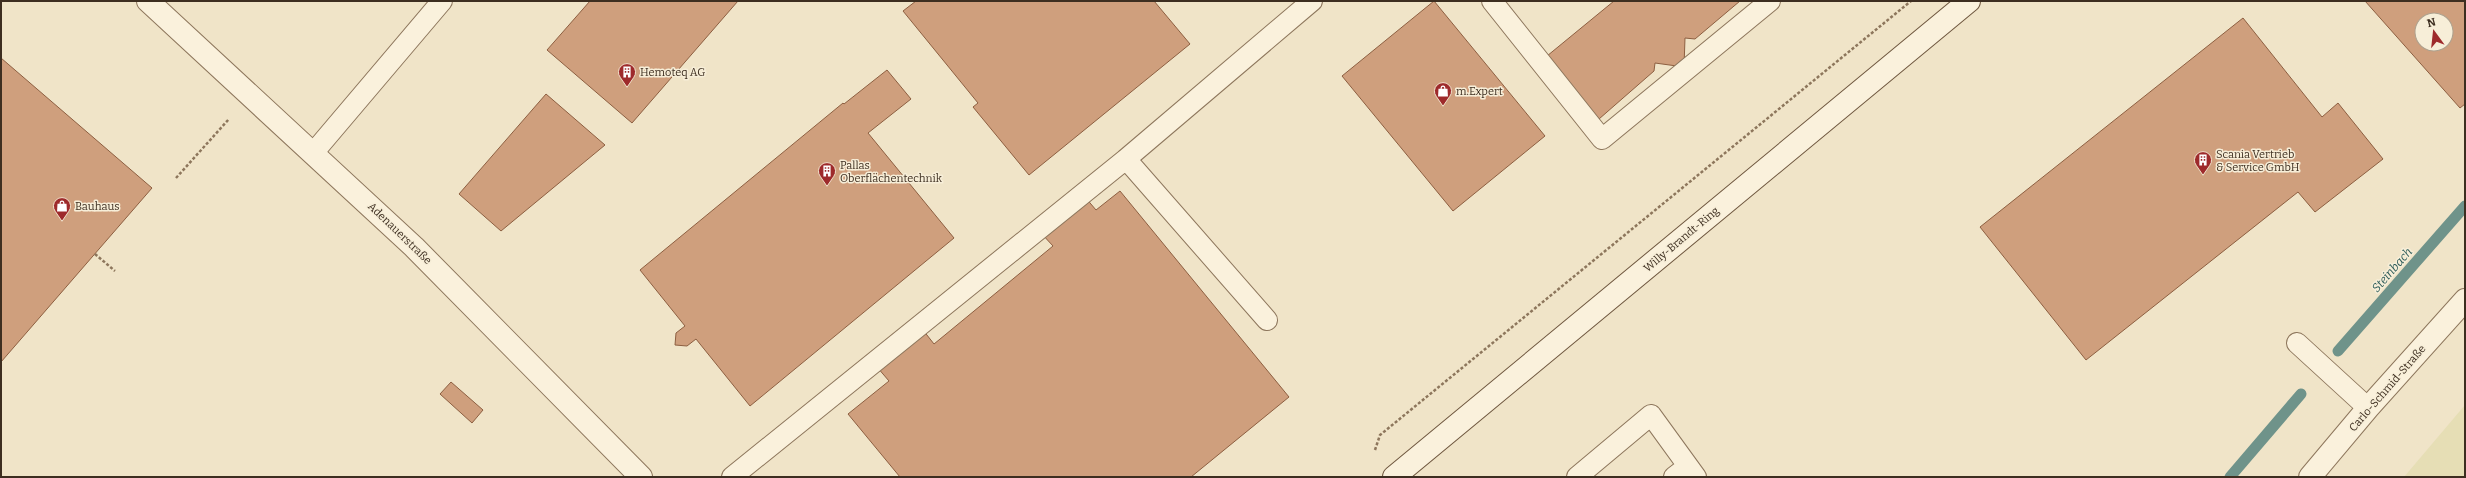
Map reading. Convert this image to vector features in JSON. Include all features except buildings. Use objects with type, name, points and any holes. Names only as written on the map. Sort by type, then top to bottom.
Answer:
[{"type":"street","name":"Adenauerstraße","points":[[148,1],[314,152],[414,247],[641,477]]},
{"type":"street","name":"Willy-Brandt-Ring","points":[[1394,477],[1969,1]]},
{"type":"street","name":"Carlo-Schmid-Straße","points":[[2310,477],[2368,408],[2465,300]]},
{"type":"lane","points":[[314,152],[442,1]]},
{"type":"lane","points":[[732,477],[1126,159],[1312,1]]},
{"type":"lane","points":[[1492,1],[1602,140],[1770,1]]},
{"type":"lane","points":[[1126,159],[1267,320]]},
{"type":"lane","points":[[2297,343],[2368,408]]},
{"type":"lane","points":[[1577,477],[1651,415],[1686,474]]},
{"type":"path","points":[[1373,456],[1380,435],[1911,1]]},
{"type":"path","points":[[176,178],[251,94]]},
{"type":"path","points":[[95,254],[115,271]]},
{"type":"shaded area","points":[[2465,405],[2465,477],[2404,477]]},
{"type":"waterway","name":"Steinbach","points":[[2338,351],[2465,206]]},
{"type":"waterway","name":"Steinbach","points":[[2230,477],[2301,394]]},
{"type":"place","name":"Hemoteq AG","points":[[627,87]]},
{"type":"place","name":"m.Expert","points":[[1443,106]]},
{"type":"place","name":"Scania Vertrieb & Service GmbH","points":[[2203,175]]},
{"type":"place","name":"Pallas Oberflächentechnik","points":[[827,186]]},
{"type":"place","name":"Bauhaus","points":[[62,221]]}]
